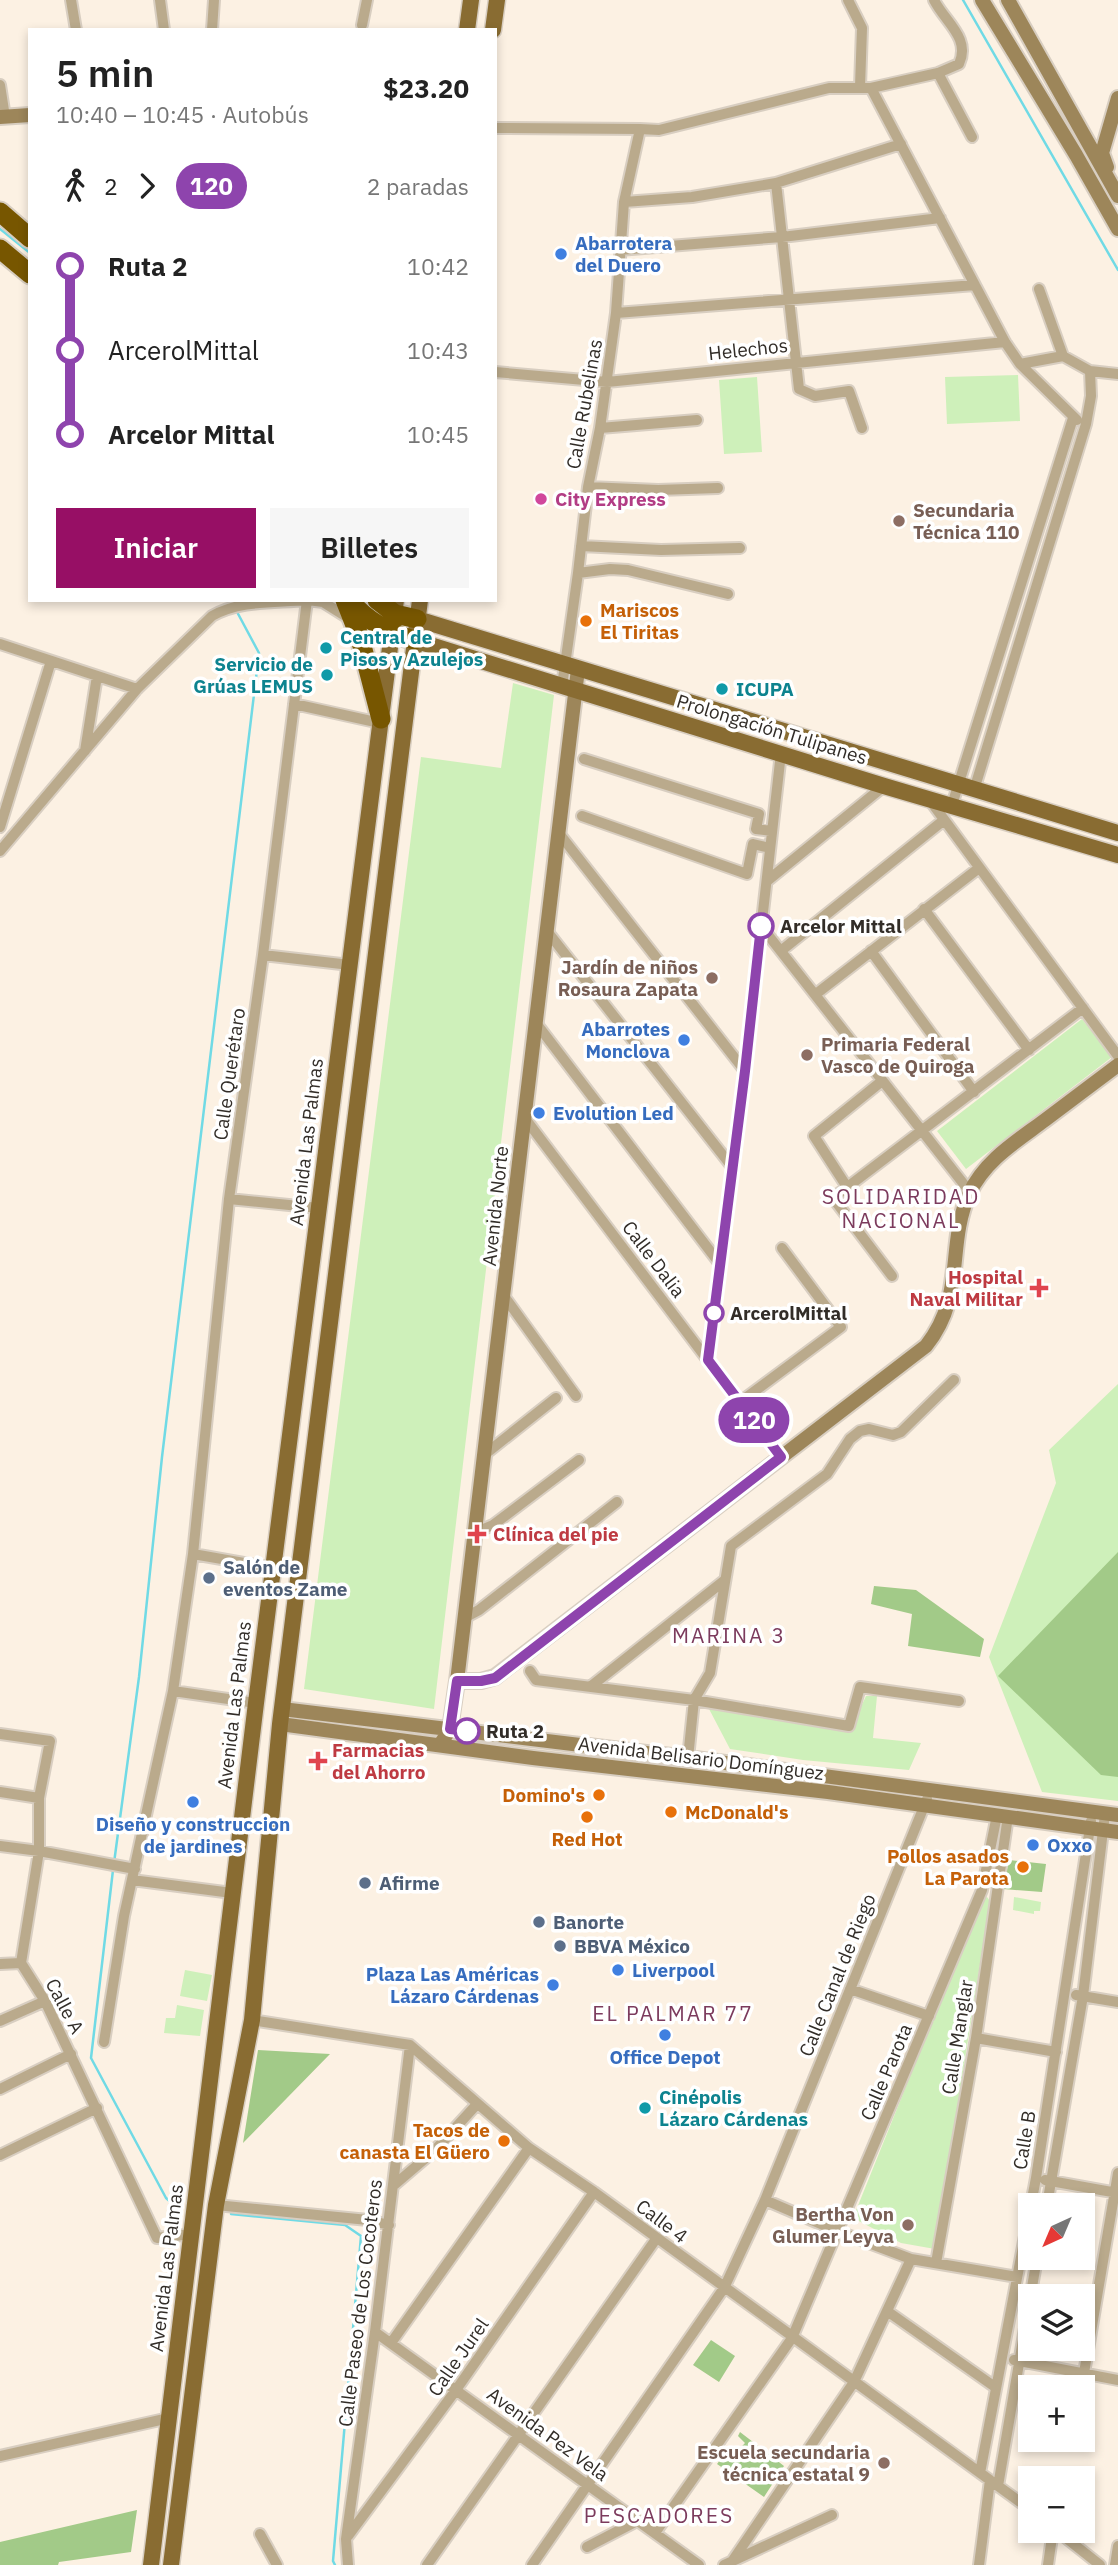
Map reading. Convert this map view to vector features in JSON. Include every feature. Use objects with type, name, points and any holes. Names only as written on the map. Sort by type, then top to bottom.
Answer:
[{"type":"highway","points":[[0,212],[28,235]]},
{"type":"highway","points":[[0,250],[28,272]]},
{"type":"highway","points":[[348,602],[380,721]]},
{"type":"highway","points":[[349,602],[363,616],[394,616],[418,610]]},
{"type":"highway","points":[[379,602],[414,640]]},
{"type":"main road","points":[[467,28],[471,0]]},
{"type":"main road","points":[[493,28],[497,0]]},
{"type":"main road","points":[[171,2565],[216,2205],[252,2020],[281,1717],[418,610]]},
{"type":"main road","name":"Prolongación Tulipanes","points":[[418,610],[571,668],[1118,833]]},
{"type":"main road","name":"Avenida Las Palmas","points":[[151,2565],[232,1894],[394,616]]},
{"type":"main road","name":"Prolongación Tulipanes","points":[[414,640],[884,786],[1118,855]]},
{"type":"main road","points":[[678,721],[682,701]]},
{"type":"street","points":[[71,0],[76,28]]},
{"type":"street","points":[[160,0],[164,28]]},
{"type":"street","points":[[212,28],[214,0]]},
{"type":"street","points":[[362,25],[367,0]]},
{"type":"street","points":[[848,0],[863,28],[866,88],[901,144],[1005,342],[1020,364],[1073,418],[1086,424]]},
{"type":"street","points":[[497,128],[659,130],[829,88],[866,88],[938,73],[959,64],[963,54],[960,35],[942,16],[933,0]]},
{"type":"street","points":[[982,0],[1086,171],[1118,229]]},
{"type":"street","points":[[1008,0],[1109,162],[1118,196]]},
{"type":"street","points":[[938,73],[972,137]]},
{"type":"street","points":[[0,85],[2,112],[28,115]]},
{"type":"street","points":[[1109,162],[1118,98]]},
{"type":"street","name":"Calle Rubelinas","points":[[571,668],[587,486],[600,428],[616,313],[624,202],[640,129]]},
{"type":"street","points":[[1109,162],[1118,130]]},
{"type":"street","points":[[624,202],[692,197],[776,183],[901,144]]},
{"type":"street","points":[[1076,155],[1109,162]]},
{"type":"street","points":[[1086,171],[1109,162]]},
{"type":"street","points":[[776,183],[799,389],[815,396],[849,391],[862,428]]},
{"type":"street","points":[[619,250],[782,237],[940,218]]},
{"type":"street","points":[[616,313],[975,285]]},
{"type":"street","points":[[1039,289],[1063,356]]},
{"type":"street","name":"Helechos","points":[[497,372],[607,382],[1005,342]]},
{"type":"street","points":[[1020,364],[1063,356],[1090,370],[1118,374]]},
{"type":"street","points":[[974,790],[1086,424],[1091,396],[1090,370]]},
{"type":"street","points":[[952,805],[1073,418]]},
{"type":"street","points":[[600,428],[697,420]]},
{"type":"street","points":[[587,486],[658,490],[718,488]]},
{"type":"street","points":[[581,546],[661,550],[740,548]]},
{"type":"street","points":[[578,573],[628,570],[728,594]]},
{"type":"street","points":[[1021,587],[1035,592]]},
{"type":"street","points":[[2,843],[84,753],[137,689],[212,616],[226,608],[281,602]]},
{"type":"street","name":"Calle Querétaro","points":[[104,2042],[133,1874],[173,1691],[193,1554],[229,1199],[263,955],[307,602]]},
{"type":"street","points":[[325,602],[355,622]]},
{"type":"street","points":[[0,645],[137,689]]},
{"type":"street","points":[[0,827],[51,661]]},
{"type":"street","name":"Avenida Norte","points":[[440,1745],[450,1729],[457,1681],[504,1296],[558,832],[571,668]]},
{"type":"street","points":[[84,753],[97,676]]},
{"type":"street","points":[[294,704],[380,721]]},
{"type":"street","points":[[708,1360],[745,1071],[781,753]]},
{"type":"street","points":[[582,816],[747,874],[759,814],[584,758]]},
{"type":"street","points":[[766,881],[884,786]]},
{"type":"street","points":[[929,799],[1118,1056]]},
{"type":"street","points":[[782,950],[944,820]]},
{"type":"street","points":[[756,828],[772,831]]},
{"type":"street","points":[[558,832],[745,1071]]},
{"type":"street","points":[[753,844],[770,848]]},
{"type":"street","points":[[816,994],[979,867]]},
{"type":"street","points":[[924,909],[1029,1050]]},
{"type":"street","points":[[761,926],[970,1192]]},
{"type":"street","points":[[547,931],[733,1168]]},
{"type":"street","points":[[871,951],[974,1092]]},
{"type":"street","points":[[263,955],[350,965]]},
{"type":"street","points":[[892,1276],[833,1198],[1083,1008]]},
{"type":"street","points":[[536,1023],[720,1264]]},
{"type":"street","points":[[457,1681],[495,1678],[917,1353],[936,1332],[950,1300],[960,1223],[970,1192],[984,1171],[999,1155],[1118,1065]]},
{"type":"street","points":[[847,1187],[814,1136],[882,1082]]},
{"type":"street","name":"Calle Dalia","points":[[524,1117],[781,1457]]},
{"type":"street","points":[[229,1199],[318,1208]]},
{"type":"street","points":[[740,1402],[841,1327],[782,1248]]},
{"type":"street","points":[[504,1296],[576,1396]]},
{"type":"street","points":[[688,1758],[694,1700],[710,1674],[731,1546],[827,1475],[850,1439],[860,1431],[869,1429],[893,1435],[901,1432],[954,1380]]},
{"type":"street","points":[[484,1455],[556,1398]]},
{"type":"street","points":[[474,1533],[493,1525],[579,1460]]},
{"type":"street","points":[[464,1618],[479,1610],[617,1502]]},
{"type":"street","points":[[193,1554],[273,1568]]},
{"type":"street","points":[[590,1687],[724,1580]]},
{"type":"street","points":[[530,1671],[536,1680],[694,1700],[849,1726],[860,1687],[959,1701]]},
{"type":"street","points":[[173,1691],[256,1703]]},
{"type":"street","points":[[335,1732],[336,1716]]},
{"type":"street","name":"Avenida Belisario Domínguez","points":[[281,1717],[336,1716],[450,1729],[1105,1813]]},
{"type":"street","name":"Avenida Belisario Domínguez","points":[[281,1717],[335,1732],[828,1792],[1104,1830]]},
{"type":"street","points":[[0,1734],[50,1741],[39,1798],[39,1851],[21,1963],[0,1964]]},
{"type":"street","name":"Calle Canal de Riego","points":[[532,2565],[724,2288],[765,2200],[931,1790]]},
{"type":"street","points":[[0,1792],[39,1798]]},
{"type":"street","points":[[1049,2193],[1083,1996],[1105,1813]]},
{"type":"street","name":"Calle Parota","points":[[655,2533],[792,2338],[982,1890],[1003,1815]]},
{"type":"street","name":"Calle Manglar","points":[[936,2263],[976,2038],[996,1893],[1003,1815]]},
{"type":"street","name":"Calle B","points":[[980,2473],[1035,2178],[1066,1993],[1104,1830]]},
{"type":"street","points":[[0,1846],[121,1865],[133,1874],[232,1894]]},
{"type":"street","points":[[982,1890],[996,1893]]},
{"type":"street","name":"Calle A","points":[[21,1963],[45,2001],[157,2238],[191,2234]]},
{"type":"street","points":[[850,1990],[929,2016]]},
{"type":"street","points":[[1066,1993],[1118,2001]]},
{"type":"street","points":[[0,2021],[45,2001]]},
{"type":"street","points":[[252,2020],[410,2045]]},
{"type":"street","points":[[976,2038],[1056,2052]]},
{"type":"street","name":"Calle 4","points":[[410,2045],[529,2148],[594,2192],[1018,2501]]},
{"type":"street","name":"Calle Paseo de Los Cocoteros","points":[[348,2565],[346,2539],[375,2332],[410,2045]]},
{"type":"street","points":[[0,2089],[71,2054]]},
{"type":"street","points":[[393,2186],[433,2151],[477,2104]]},
{"type":"street","points":[[0,2155],[97,2108]]},
{"type":"street","points":[[391,2343],[529,2148]]},
{"type":"street","points":[[1084,2373],[1118,2173]]},
{"type":"street","points":[[1035,2178],[1116,2192]]},
{"type":"street","name":"Calle Jurel","points":[[346,2539],[456,2390],[594,2192]]},
{"type":"street","points":[[765,2200],[836,2231],[911,2259],[1017,2277]]},
{"type":"street","points":[[216,2205],[369,2220],[388,2225]]},
{"type":"street","points":[[427,2565],[656,2239]]},
{"type":"street","points":[[729,2563],[854,2382],[911,2259]]},
{"type":"street","points":[[887,2311],[995,2387]]},
{"type":"street","name":"Avenida Pez Vela","points":[[375,2332],[699,2565]]},
{"type":"street","points":[[1001,2359],[1018,2361]]},
{"type":"street","points":[[979,2565],[1019,2361],[1118,2380]]},
{"type":"street","points":[[0,2456],[169,2417]]},
{"type":"street","points":[[729,2563],[832,2515]]},
{"type":"street","points":[[587,2547],[638,2521]]},
{"type":"street","points":[[260,2534],[277,2565]]},
{"type":"street","points":[[1048,2565],[1052,2543]]},
{"type":"street","points":[[1071,2543],[1100,2565]]},
{"type":"street","points":[[1115,2565],[1118,2546]]},
{"type":"green space","points":[[1018,375],[1020,421],[947,424],[945,377]]},
{"type":"green space","points":[[757,377],[762,452],[724,454],[719,380]]},
{"type":"green space","points":[[513,683],[554,695],[434,1709],[304,1689],[421,757],[501,768]]},
{"type":"green space","points":[[1082,1019],[1112,1057],[966,1169],[937,1131]]},
{"type":"green space","points":[[1118,1384],[1118,1801],[1042,1792],[989,1657],[1056,1483],[1049,1450]]},
{"type":"green space","points":[[1118,1552],[1118,1777],[1101,1775],[998,1676]]},
{"type":"green space","points":[[874,1586],[916,1590],[984,1639],[980,1657],[908,1646],[912,1614],[871,1604]]},
{"type":"green space","points":[[866,1696],[877,1696],[873,1738],[921,1743],[909,1770],[803,1760],[730,1749],[708,1707],[850,1731]]},
{"type":"green space","points":[[1009,1860],[1046,1864],[1042,1892],[1003,1889]]},
{"type":"green space","points":[[987,1897],[990,1901],[935,2249],[901,2243],[853,2218],[981,1900]]},
{"type":"green space","points":[[1014,1897],[1041,1902],[1040,1911],[1034,1911],[1034,1914],[1013,1910]]},
{"type":"green space","points":[[185,1970],[212,1975],[207,2001],[180,1996]]},
{"type":"green space","points":[[177,2005],[204,2010],[200,2036],[164,2033],[166,2018],[175,2018]]},
{"type":"green space","points":[[258,2050],[330,2054],[243,2143]]},
{"type":"green space","points":[[711,2340],[735,2356],[719,2382],[693,2365]]},
{"type":"green space","points":[[740,2432],[784,2466],[764,2497],[717,2464],[724,2455],[731,2458],[745,2443],[738,2436]]},
{"type":"green space","points":[[137,2510],[131,2552],[59,2562],[58,2565],[0,2565],[0,2542]]},
{"type":"waterway","points":[[963,0],[1118,270]]},
{"type":"waterway","points":[[0,229],[28,251]]},
{"type":"waterway","points":[[114,1863],[139,1677],[162,1457],[259,653],[236,610]]},
{"type":"waterway","points":[[113,1870],[91,2058],[166,2198],[173,2204],[180,2205]]},
{"type":"waterway","points":[[231,2214],[345,2225],[361,2236],[333,2561],[335,2565]]},
{"type":"bus line","name":"120","points":[[467,1731],[450,1729],[457,1681],[495,1678],[781,1457],[708,1360],[761,926]]},
{"type":"place","name":"Abarrotera del Duero","points":[[561,254]]},
{"type":"place","name":"City Express","points":[[541,499]]},
{"type":"place","name":"Secundaria Técnica 110","points":[[899,521]]},
{"type":"place","name":"Mariscos El Tiritas","points":[[586,621]]},
{"type":"place","name":"Central de Pisos y Azulejos","points":[[326,648]]},
{"type":"place","name":"Servicio de Grúas LEMUS","points":[[327,675]]},
{"type":"place","name":"ICUPA","points":[[722,689]]},
{"type":"place","name":"Arcelor Mittal","points":[[761,926]]},
{"type":"place","name":"Jardín de niños Rosaura Zapata","points":[[712,978]]},
{"type":"place","name":"Abarrotes Monclova","points":[[684,1040]]},
{"type":"place","name":"Primaria Federal Vasco de Quiroga","points":[[807,1055]]},
{"type":"place","name":"Evolution Led","points":[[539,1113]]},
{"type":"place","name":"Hospital Naval Militar","points":[[1039,1288]]},
{"type":"place","name":"ArcerolMittal","points":[[714,1313]]},
{"type":"place","name":"Clínica del pie","points":[[477,1534]]},
{"type":"place","name":"Salón de eventos Zame","points":[[209,1578]]},
{"type":"place","name":"Ruta 2","points":[[467,1731]]},
{"type":"place","name":"Farmacias del Ahorro","points":[[318,1761]]},
{"type":"place","name":"Domino's","points":[[599,1795]]},
{"type":"place","name":"Diseño y construccion de jardines","points":[[193,1802]]},
{"type":"place","name":"McDonald's","points":[[671,1812]]},
{"type":"place","name":"Red Hot","points":[[587,1817]]},
{"type":"place","name":"Oxxo","points":[[1033,1845]]},
{"type":"place","name":"Pollos asados La Parota","points":[[1023,1867]]},
{"type":"place","name":"Afirme","points":[[365,1883]]},
{"type":"place","name":"Banorte","points":[[539,1922]]},
{"type":"place","name":"BBVA México","points":[[560,1946]]},
{"type":"place","name":"Liverpool","points":[[618,1970]]},
{"type":"place","name":"Plaza Las Américas Lázaro Cárdenas","points":[[553,1985]]},
{"type":"place","name":"Office Depot","points":[[665,2035]]},
{"type":"place","name":"Cinépolis Lázaro Cárdenas","points":[[645,2108]]},
{"type":"place","name":"Tacos de canasta El Güero","points":[[504,2141]]},
{"type":"place","name":"Bertha Von Glumer Leyva","points":[[908,2225]]},
{"type":"place","name":"Escuela secundaria técnica estatal 9","points":[[884,2463]]},
{"type":"district","name":"SOLIDARIDAD NACIONAL","points":[[901,1208]]},
{"type":"district","name":"MARINA 3","points":[[729,1635]]},
{"type":"district","name":"EL PALMAR 77","points":[[673,2013]]},
{"type":"district","name":"PESCADORES","points":[[659,2515]]}]
